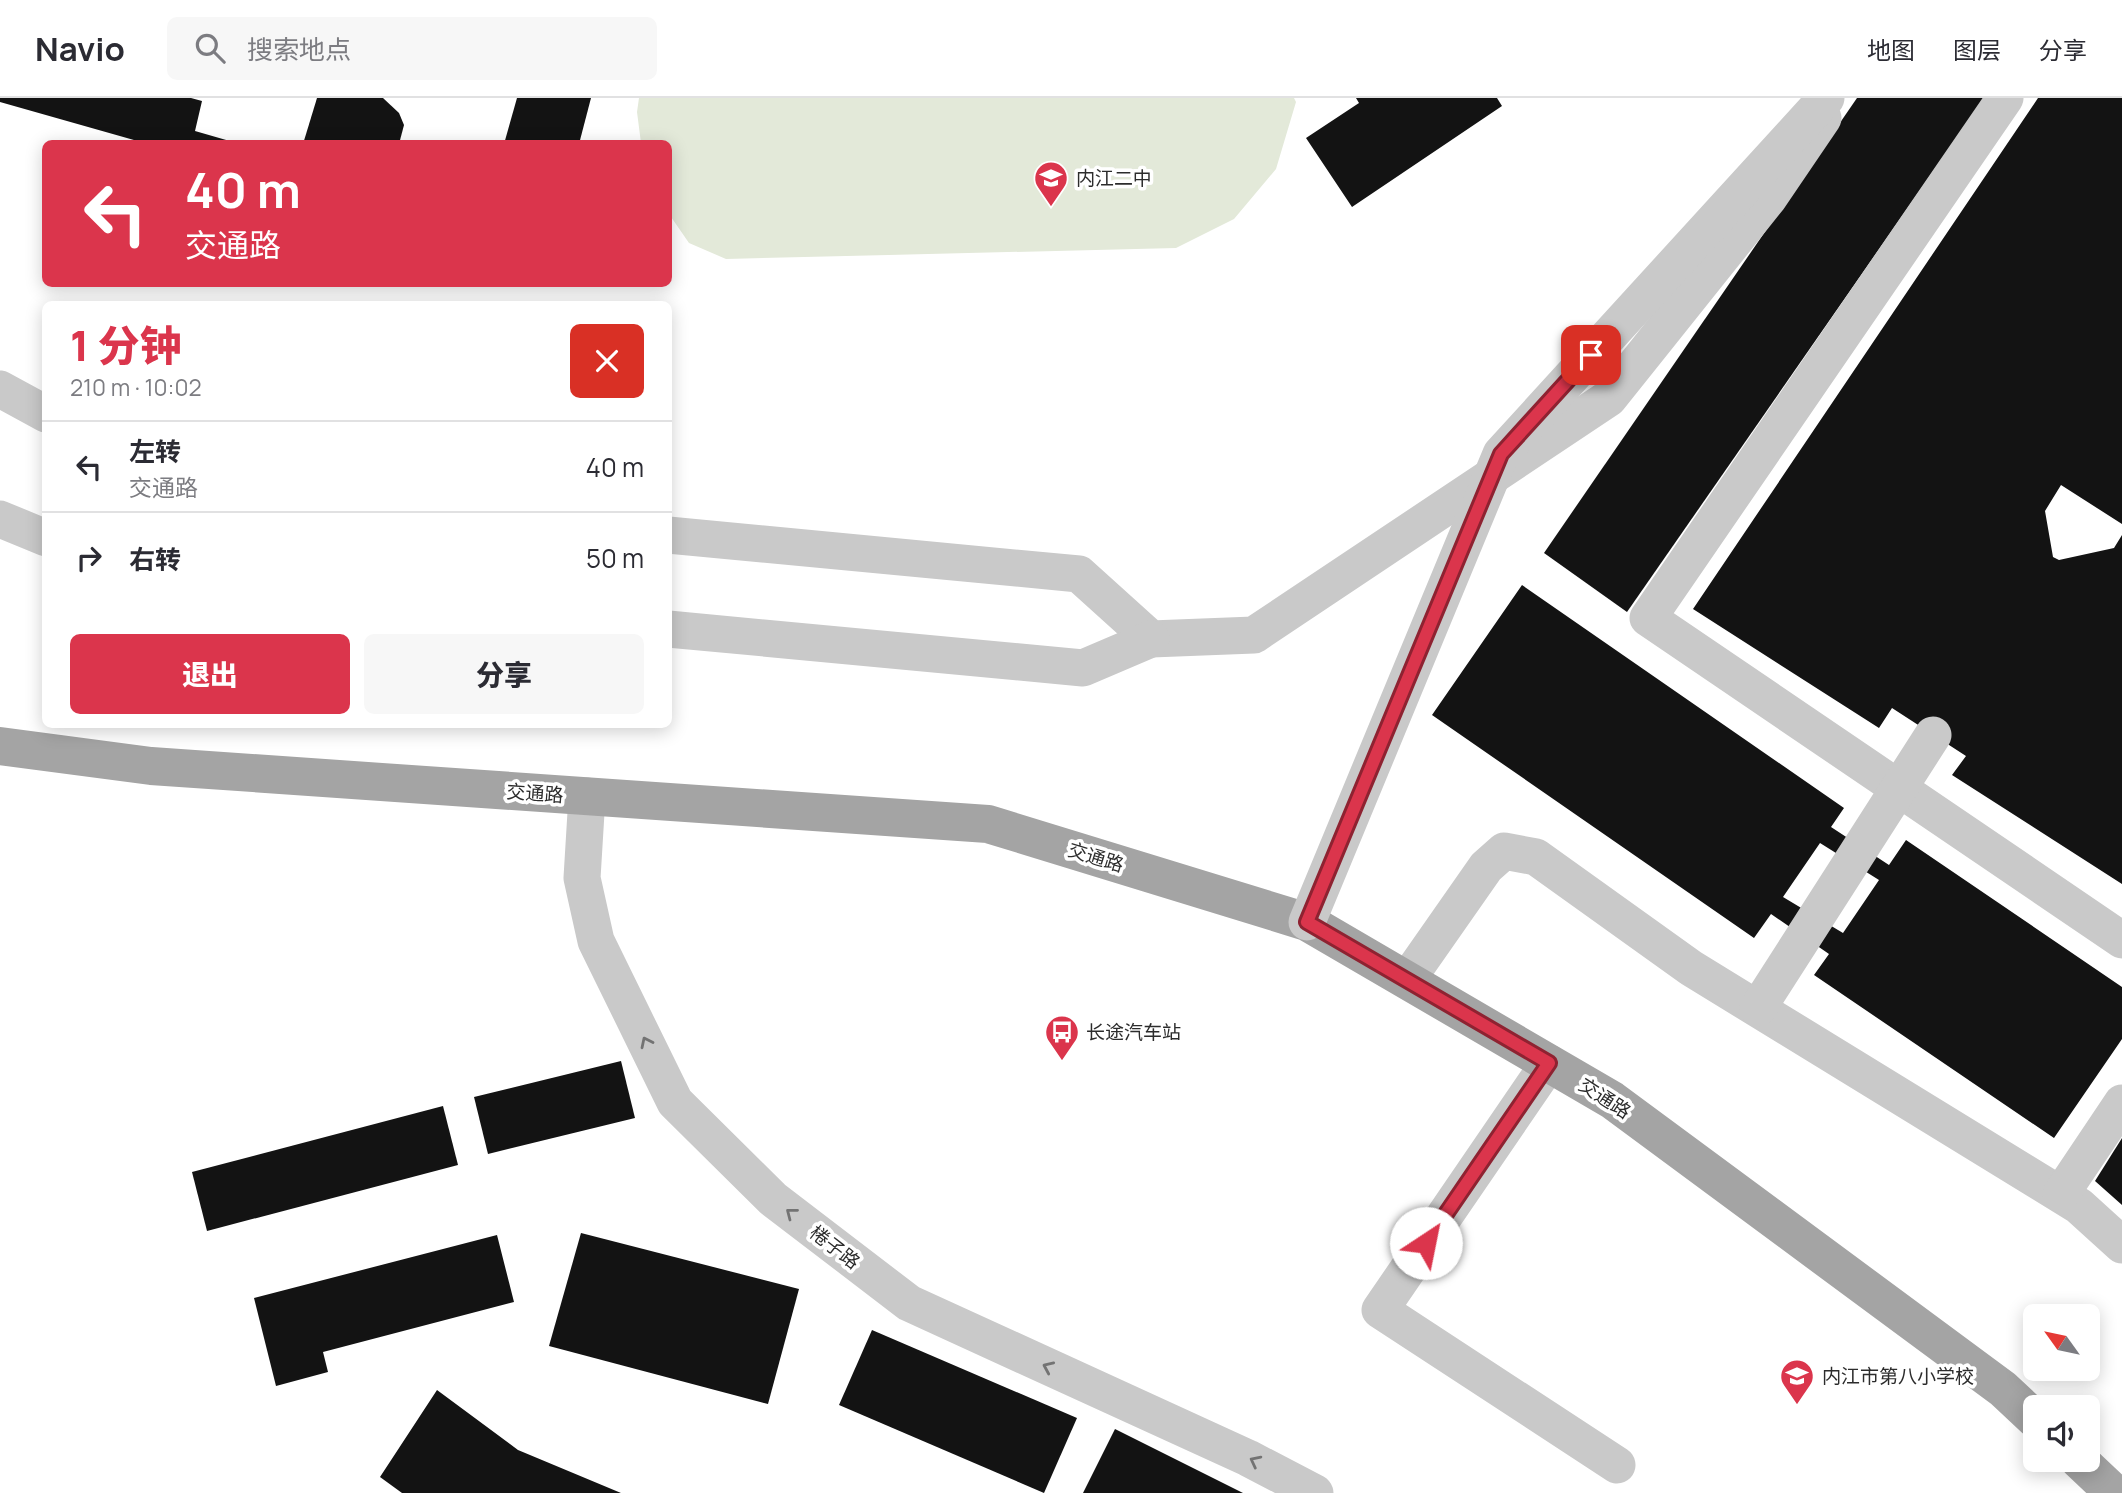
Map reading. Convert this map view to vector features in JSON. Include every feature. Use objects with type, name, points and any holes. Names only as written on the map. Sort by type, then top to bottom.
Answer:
[{"type":"main road","name":"交通路","points":[[0,746],[151,766],[988,824],[1307,922],[1612,1100],[2003,1389],[2023,1408]]},
{"type":"main road","points":[[2091,1472],[2114,1493]]},
{"type":"street","points":[[1307,922],[1501,454],[1826,98]]},
{"type":"street","points":[[672,629],[1083,668],[1151,639],[1254,635],[1609,398],[1768,199],[1837,98]]},
{"type":"street","points":[[2005,98],[1840,365],[1648,618],[2122,940]]},
{"type":"street","points":[[0,389],[42,412]]},
{"type":"street","points":[[0,519],[42,536]]},
{"type":"street","points":[[672,535],[1079,574],[1151,639]]},
{"type":"street","points":[[1758,1008],[1933,735]]},
{"type":"street","name":"棬子路","points":[[587,796],[582,878],[596,941],[675,1102],[773,1199],[909,1303],[1248,1458],[1315,1493]]},
{"type":"street","points":[[1407,980],[1486,867],[1504,851],[1536,858],[1691,968],[2080,1206],[2122,1245]]},
{"type":"street","points":[[1549,1063],[1380,1310],[1616,1465]]},
{"type":"street","points":[[2061,1194],[2122,1103]]},
{"type":"green space","points":[[639,98],[1294,98],[1296,102],[1276,169],[1234,219],[1176,248],[726,259],[689,243],[672,218],[672,140],[641,140],[637,112]]},
{"type":"building","points":[[0,98],[191,98],[202,101],[195,131],[226,140],[134,140],[0,102]]},
{"type":"building","points":[[317,98],[383,98],[399,113],[404,125],[400,140],[304,140]]},
{"type":"building","points":[[517,98],[591,98],[580,140],[505,140]]},
{"type":"building","points":[[1356,98],[1497,98],[1502,106],[1352,207],[1306,138],[1359,103]]},
{"type":"building","points":[[1857,98],[1984,98],[1627,612],[1544,553]]},
{"type":"building","points":[[2038,98],[2122,98],[2122,524],[2061,485],[2045,511],[2053,557],[2059,560],[2114,548],[2122,535],[2122,884],[1952,775],[1966,756],[1892,708],[1879,728],[1693,609]]},
{"type":"building","points":[[1522,585],[1844,808],[1831,827],[1889,865],[1906,840],[2122,987],[2122,1039],[2054,1138],[1814,975],[1829,954],[1771,914],[1754,938],[1432,715]],"holes":[[[1820,843],[1879,880],[1843,933],[1783,897]]]},
{"type":"building","points":[[621,1061],[635,1118],[488,1154],[474,1097]]},
{"type":"building","points":[[443,1106],[458,1165],[207,1231],[192,1172]]},
{"type":"building","points":[[2122,1138],[2122,1205],[2095,1181]]},
{"type":"building","points":[[581,1233],[799,1289],[768,1404],[549,1346]]},
{"type":"building","points":[[497,1235],[514,1302],[323,1352],[328,1372],[276,1386],[254,1298]]},
{"type":"building","points":[[872,1330],[1077,1418],[1044,1493],[839,1405]]},
{"type":"building","points":[[437,1390],[518,1450],[621,1493],[402,1493],[380,1477]]},
{"type":"building","points":[[1115,1429],[1243,1493],[1083,1493]]},
{"type":"place","name":"内江二中","points":[[1051,208]]},
{"type":"place","name":"长途汽车站","points":[[1062,1062]]},
{"type":"place","name":"内江市第八小学校","points":[[1797,1406]]},
{"type":"route","points":[[1426,1243],[1549,1063],[1307,922],[1501,454],[1591,355]]}]
